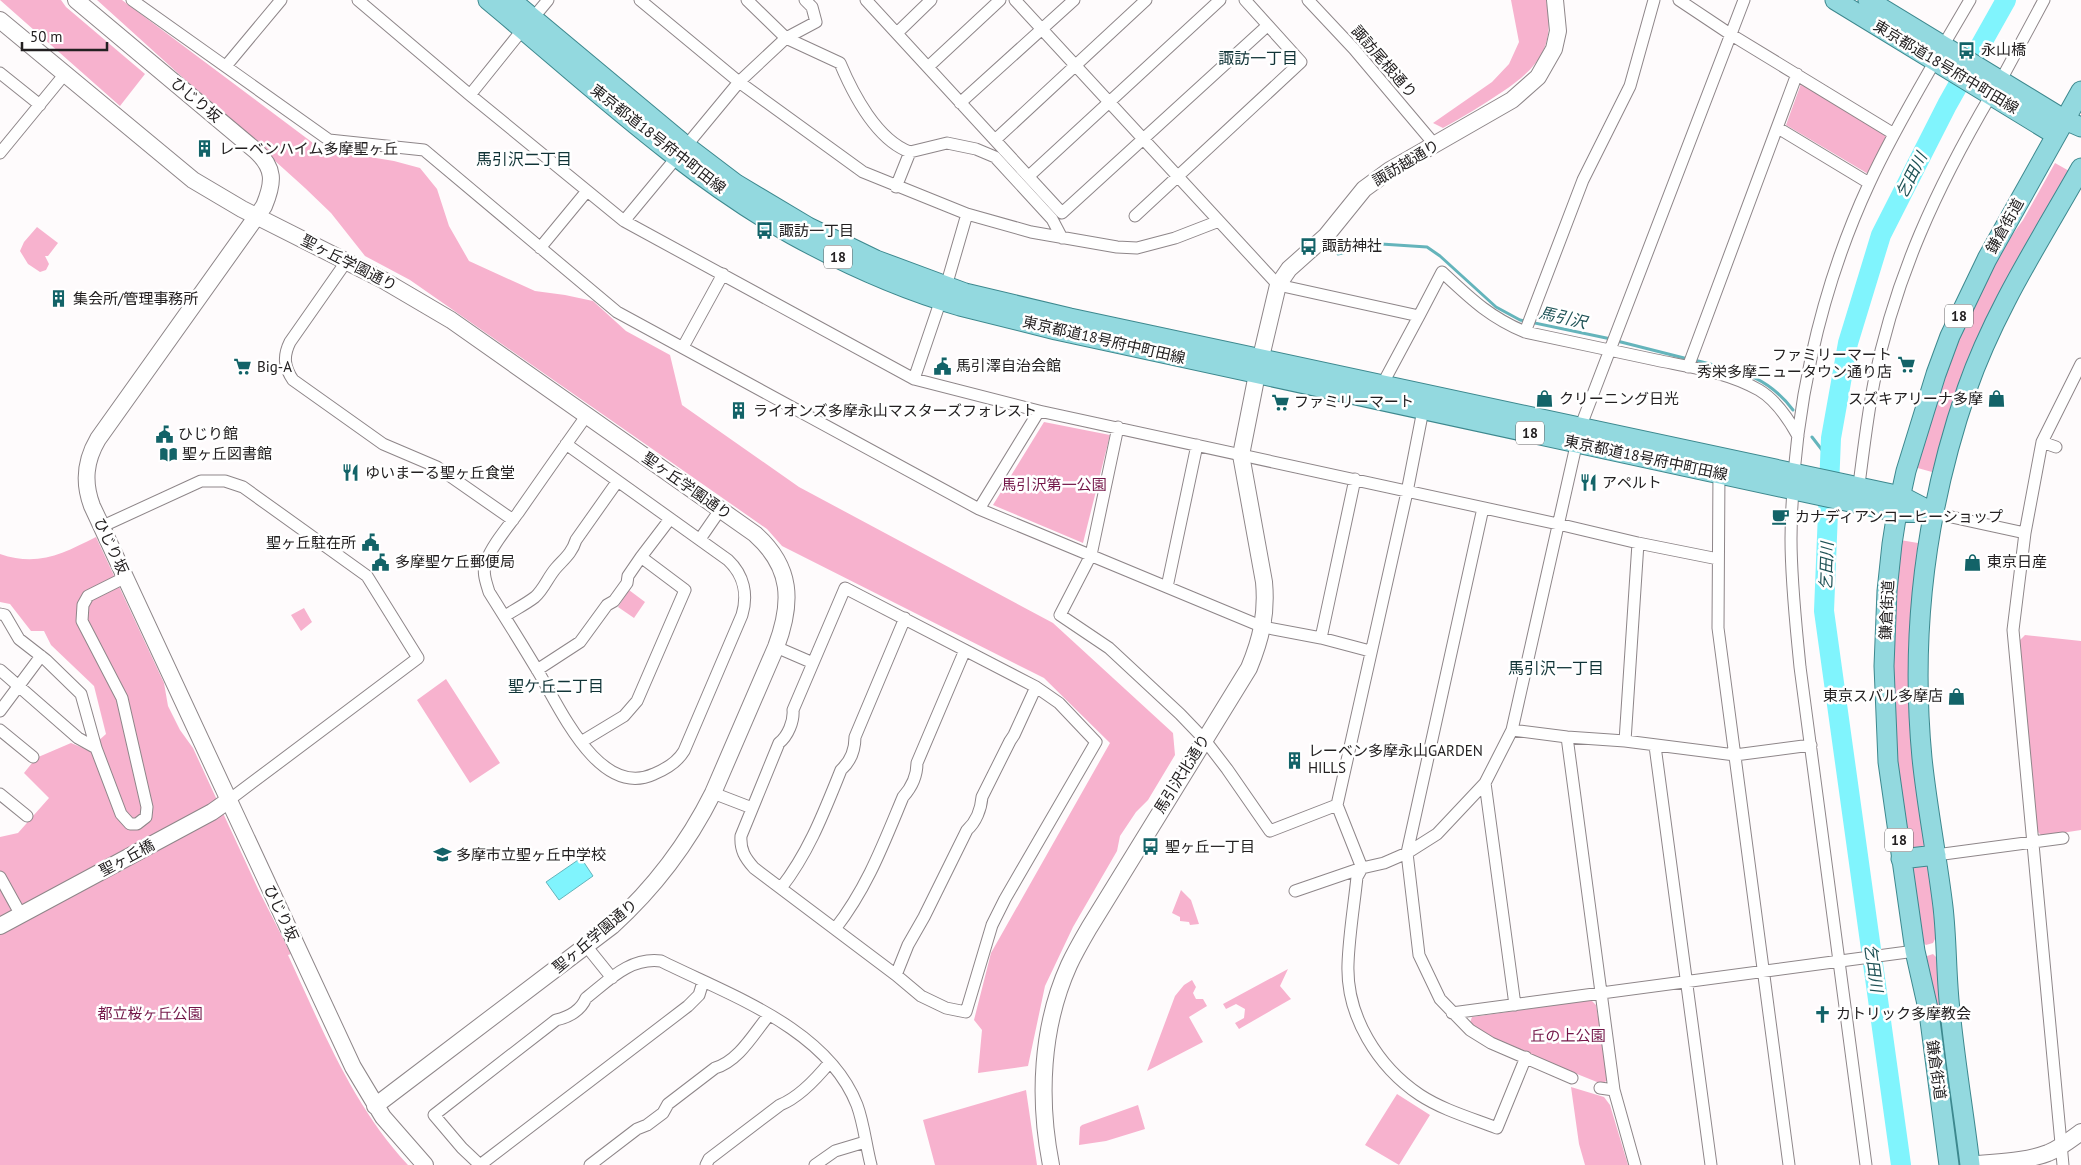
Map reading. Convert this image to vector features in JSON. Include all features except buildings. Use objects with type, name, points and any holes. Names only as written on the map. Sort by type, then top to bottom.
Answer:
[{"type":"main road","name":"東京都道18号府中町田線","points":[[488,0],[528,24],[733,198],[794,235],[866,271],[943,292],[1056,330],[1259,366],[1382,385],[1578,435],[1798,483]]},
{"type":"main road","name":"東京都道18号府中町田線","points":[[511,0],[528,24]]},
{"type":"main road","name":"東京都道18号府中町田線","points":[[1835,0],[1943,56],[2067,127]]},
{"type":"main road","name":"東京都道18号府中町田線","points":[[1868,0],[1943,56]]},
{"type":"main road","name":"鎌倉街道","points":[[1949,1165],[1929,1013],[1907,952],[1901,859],[1888,762],[1884,666],[1887,591],[1899,504],[1921,420],[1950,336],[1987,259],[2067,127],[2081,91]]},
{"type":"main road","points":[[2067,127],[2081,135]]},
{"type":"main road","name":"鎌倉街道","points":[[1970,1165],[1950,1010],[1943,910],[1922,759],[1918,684],[1923,578],[1933,512],[1968,387],[1983,351],[2020,276],[2081,168]]},
{"type":"main road","name":"東京都道18号府中町田線","points":[[1259,366],[1423,410],[1578,435]]},
{"type":"main road","name":"18","points":[[1798,483],[1933,512]]},
{"type":"main road","points":[[1901,859],[1936,855]]},
{"type":"main road","points":[[1907,952],[1945,947]]},
{"type":"street","name":"ひじり坂","points":[[76,0],[264,160],[271,174],[270,188],[264,206],[90,451],[86,469],[86,485],[92,506],[103,526],[353,1067],[376,1106],[407,1147],[425,1165]]},
{"type":"street","points":[[132,0],[329,140],[424,150],[618,312],[979,509],[1263,626],[1321,638],[1370,651]]},
{"type":"street","points":[[226,66],[281,0]]},
{"type":"street","points":[[358,0],[470,95],[624,220],[914,378],[1039,411],[1718,559]]},
{"type":"street","points":[[470,95],[548,0]]},
{"type":"street","points":[[640,0],[739,82],[863,172],[966,214],[1031,232],[1117,248],[1137,248],[1175,238],[1218,221]]},
{"type":"street","points":[[747,0],[786,38],[840,63],[852,90],[886,138],[910,152],[947,143],[976,149],[995,157],[1052,219],[1062,238]]},
{"type":"street","points":[[624,220],[739,82],[786,38],[816,22],[812,7],[805,0]]},
{"type":"street","points":[[866,0],[1062,213],[1268,26]]},
{"type":"street","points":[[897,33],[931,0]]},
{"type":"street","points":[[928,67],[1000,0]]},
{"type":"street","points":[[1015,0],[1278,285],[1419,316]]},
{"type":"street","points":[[960,103],[1074,0]]},
{"type":"street","points":[[995,140],[1146,0]]},
{"type":"street","points":[[1029,176],[1220,0]]},
{"type":"street","points":[[1135,216],[1301,62],[1245,0]]},
{"type":"street","name":"諏訪尾根通り","points":[[1308,0],[1354,49],[1435,145]]},
{"type":"street","name":"諏訪越通り","points":[[1259,366],[1278,285],[1289,269],[1326,236],[1364,189],[1390,170],[1512,100],[1538,77],[1554,49],[1558,30],[1555,0]]},
{"type":"street","points":[[1526,330],[1583,180],[1630,86],[1654,0]]},
{"type":"street","points":[[1679,0],[1730,34],[1894,134]]},
{"type":"street","points":[[1294,891],[1362,868],[1384,863],[1407,853],[1437,834],[1485,783],[1512,730],[1578,435],[1744,0]]},
{"type":"street","points":[[1866,1165],[1844,961],[1810,746],[1793,596],[1791,539],[1798,483],[1798,436],[1807,381],[1820,322],[1838,263],[1869,183],[1894,134],[1943,56],[1970,0]]},
{"type":"street","points":[[1852,494],[1874,383],[1896,299],[1933,201],[1991,85],[2044,0]]},
{"type":"street","name":"聖ヶ丘学園通り","points":[[0,20],[181,171],[204,187],[256,217],[391,285],[451,320],[763,541],[780,566],[788,601],[785,623],[776,647],[713,792],[690,834],[658,878],[626,914],[587,947],[376,1106]]},
{"type":"street","points":[[0,73],[40,106]]},
{"type":"street","points":[[1688,365],[1797,74]]},
{"type":"street","points":[[0,153],[64,75]]},
{"type":"street","points":[[1778,128],[1869,183]]},
{"type":"street","points":[[896,187],[910,152]]},
{"type":"street","points":[[540,248],[587,191]]},
{"type":"street","points":[[914,378],[943,292],[966,214]]},
{"type":"street","points":[[346,262],[286,350],[286,366],[293,380],[383,444],[437,467],[513,520]]},
{"type":"street","points":[[1382,385],[1442,272],[1489,314],[1505,324],[1688,365],[1728,376],[1760,391],[1788,418],[1798,436]]},
{"type":"street","points":[[683,347],[723,274]]},
{"type":"street","points":[[2063,1165],[2013,630],[2025,534],[2042,442],[2081,364]]},
{"type":"street","name":"馬引沢北通り","points":[[1052,1165],[1045,1130],[1044,1064],[1056,1001],[1068,966],[1089,928],[1249,668],[1263,626],[1265,606],[1264,582],[1241,455],[1259,366]]},
{"type":"street","points":[[1362,868],[1337,805],[1407,492],[1423,410]]},
{"type":"street","points":[[979,509],[1039,411]]},
{"type":"street","points":[[566,444],[617,482],[700,539],[734,566],[742,581],[745,600],[742,615],[684,751],[680,757],[659,772],[641,778],[632,779],[614,774],[589,753],[489,592],[485,578],[485,569],[490,554],[566,444],[587,415]]},
{"type":"street","points":[[1118,427],[1091,555],[1060,615],[1110,648],[1152,686],[1204,739],[1270,831],[1337,805]]},
{"type":"street","points":[[2042,442],[2056,447]]},
{"type":"street","points":[[1167,587],[1197,445]]},
{"type":"street","points":[[1719,466],[1718,628],[1789,1165]]},
{"type":"street","points":[[1321,638],[1355,479]]},
{"type":"street","points":[[103,526],[196,483],[213,480],[235,483],[367,576],[418,658],[229,800]]},
{"type":"street","points":[[505,616],[535,597],[574,548],[576,540],[617,482]]},
{"type":"street","points":[[1483,508],[1407,853],[1419,955],[1440,999],[1470,1030],[1491,1043],[1572,1078]]},
{"type":"street","points":[[700,539],[720,510]]},
{"type":"street","points":[[1933,512],[2025,534]]},
{"type":"street","points":[[537,670],[580,642],[607,605],[614,601],[627,583],[628,576],[670,519]]},
{"type":"street","points":[[1625,741],[1638,543]]},
{"type":"street","points":[[581,742],[624,716],[637,701],[685,590],[641,557]]},
{"type":"street","points":[[0,614],[5,615],[19,639],[41,656],[81,694],[96,748],[121,814],[130,824],[137,824],[146,817],[147,808],[122,698],[82,620],[83,605],[88,596],[126,577]]},
{"type":"street","points":[[845,588],[905,618],[1036,687],[1059,703],[1096,742],[1000,908],[984,950],[966,1012],[946,1008],[921,996],[896,974],[754,868],[746,860],[742,850],[741,836],[752,808],[779,743],[784,739],[794,717],[793,710],[845,588]]},
{"type":"street","points":[[780,888],[798,865],[813,838],[841,770],[848,764],[855,746],[855,737],[905,618]]},
{"type":"street","points":[[776,647],[813,663]]},
{"type":"street","points":[[835,929],[853,905],[872,872],[903,797],[909,790],[917,773],[917,763],[965,650]]},
{"type":"street","points":[[0,711],[41,656]]},
{"type":"street","points":[[0,670],[78,738],[96,748]]},
{"type":"street","points":[[896,974],[918,925],[924,917],[966,830],[972,826],[981,806],[982,797],[1036,687]]},
{"type":"street","points":[[0,730],[33,757]]},
{"type":"street","points":[[1512,730],[1567,737],[1625,741],[1735,755],[1810,746]]},
{"type":"street","points":[[1567,737],[1614,1090],[1635,1165]]},
{"type":"street","points":[[1655,746],[1711,1165]]},
{"type":"street","points":[[1485,783],[1515,1005]]},
{"type":"street","points":[[713,792],[752,808]]},
{"type":"street","points":[[0,794],[27,816]]},
{"type":"street","name":"聖ヶ丘橋","points":[[0,926],[188,825],[229,800]]},
{"type":"street","points":[[1936,855],[2063,838]]},
{"type":"street","points":[[1362,868],[1357,877],[1348,966],[1352,1001],[1364,1032],[1383,1062],[1421,1096],[1440,1106],[1497,1128],[1526,1057]]},
{"type":"street","points":[[0,877],[21,916]]},
{"type":"street","points":[[587,947],[612,978]]},
{"type":"street","points":[[1452,1013],[1907,952]]},
{"type":"street","points":[[703,982],[699,995],[688,1006],[480,1165],[462,1148],[434,1115],[556,1020],[566,1018],[583,1006],[586,998],[635,962],[661,961],[703,982],[781,1021],[814,1046],[830,1062],[844,1081],[857,1106],[871,1165]]},
{"type":"street","points":[[590,1165],[637,1129],[658,1117],[663,1113],[668,1104],[715,1068],[723,1066],[743,1049],[769,1015]]},
{"type":"street","points":[[706,1165],[709,1159],[780,1105],[788,1102],[804,1090],[830,1062]]},
{"type":"street","points":[[1600,1088],[1614,1090]]},
{"type":"street","points":[[1970,1165],[2032,1157],[2062,1146],[2081,1132]]},
{"type":"street","points":[[814,1165],[835,1151],[865,1142]]},
{"type":"green space","points":[[0,0],[61,0],[66,7],[145,74],[120,106]]},
{"type":"green space","points":[[97,0],[122,0],[321,149],[394,161],[420,168],[437,189],[449,226],[469,261],[535,291],[593,301],[626,331],[670,355],[682,405],[799,487],[1053,623],[1173,733],[1175,755],[1148,800],[1136,812],[1120,836],[1117,851],[1073,927],[1045,986],[1028,1066],[978,1073],[982,1030],[974,1020],[991,953],[1110,743],[1044,678],[782,546],[767,529],[410,280],[365,256],[331,213],[305,188]]},
{"type":"green space","points":[[1511,0],[1546,0],[1549,30],[1542,54],[1526,74],[1488,102],[1443,128],[1433,123],[1492,82],[1509,64],[1519,42]]},
{"type":"green space","points":[[1802,81],[1886,136],[1870,175],[1786,125]]},
{"type":"green space","points":[[2055,163],[2071,172],[1946,427],[1932,472],[1914,467],[1943,372],[1995,259],[2023,220]]},
{"type":"green space","points":[[37,227],[58,243],[48,256],[45,256],[49,264],[46,270],[40,272],[28,264],[20,251],[24,242]]},
{"type":"green space","name":"馬引沢第一公園","points":[[1044,422],[1110,435],[1083,543],[993,505]]},
{"type":"green space","name":"都立桜ヶ丘公園","points":[[96,537],[164,683],[168,706],[180,730],[193,748],[259,891],[291,954],[288,955],[326,1038],[370,1117],[408,1165],[0,1165],[0,837],[18,833],[49,798],[24,773],[36,758],[71,743],[88,750],[106,734],[94,686],[51,645],[44,631],[31,631],[10,604],[0,602],[0,554],[26,559],[50,557]]},
{"type":"green space","points":[[1900,540],[1918,543],[1913,588],[1908,678],[1913,753],[1925,844],[1922,849],[1911,851],[1907,846],[1895,759],[1890,667]]},
{"type":"green space","points":[[629,590],[645,602],[634,618],[618,607]]},
{"type":"green space","points":[[304,608],[312,622],[301,631],[291,615]]},
{"type":"green space","points":[[2025,635],[2081,641],[2081,830],[2042,836],[2036,830],[2018,642]]},
{"type":"green space","points":[[446,679],[500,763],[470,783],[417,700]]},
{"type":"green space","points":[[1925,864],[1929,870],[1936,937],[1933,943],[1926,945],[1921,941],[1909,872],[1913,865]]},
{"type":"green space","points":[[1181,890],[1191,900],[1199,924],[1190,925],[1189,922],[1180,921],[1180,917],[1172,913]]},
{"type":"green space","points":[[1933,954],[1937,958],[1941,1014],[1960,1155],[1957,1157],[1954,1155],[1925,960],[1927,956]]},
{"type":"green space","points":[[1288,969],[1280,986],[1291,999],[1239,1029],[1235,1023],[1244,1018],[1245,1009],[1236,1004],[1226,1009],[1223,1004]]},
{"type":"green space","points":[[1192,980],[1196,987],[1193,993],[1196,999],[1203,999],[1207,1006],[1189,1017],[1203,1042],[1147,1071],[1175,996],[1184,985]]},
{"type":"green space","name":"丘の上公園","points":[[1591,1000],[1596,1005],[1609,1079],[1602,1084],[1490,1039],[1469,1025],[1472,1017]]},
{"type":"green space","points":[[1571,1087],[1604,1097],[1610,1105],[1628,1165],[1585,1165],[1579,1144]]},
{"type":"green space","points":[[1026,1090],[1037,1165],[935,1165],[923,1120]]},
{"type":"green space","points":[[1397,1094],[1430,1115],[1399,1165],[1365,1145]]},
{"type":"green space","points":[[1138,1105],[1145,1129],[1106,1141],[1079,1145],[1080,1127],[1082,1125]]},
{"type":"water","points":[[581,858],[593,876],[559,900],[546,882]]},
{"type":"waterway","name":"乞田川","points":[[1901,1165],[1824,611],[1831,438],[1848,343],[1881,235],[1947,105],[2006,0]]},
{"type":"waterway","name":"馬引沢","points":[[1338,254],[1381,244],[1427,247],[1440,256],[1496,307],[1520,320],[1611,339]]},
{"type":"waterway","name":"馬引沢","points":[[1617,341],[1688,359]]},
{"type":"waterway","name":"馬引沢","points":[[1694,360],[1749,375],[1761,381],[1772,388],[1793,410]]},
{"type":"waterway","name":"馬引沢","points":[[1812,437],[1829,459]]},
{"type":"place","name":"永山橋","points":[[1967,50]]},
{"type":"place","name":"レーベンハイム多摩聖ヶ丘","points":[[205,149]]},
{"type":"place","name":"諏訪一丁目","points":[[765,231]]},
{"type":"place","name":"諏訪神社","points":[[1308,246]]},
{"type":"place","name":"集会所/管理事務所","points":[[59,299]]},
{"type":"place","name":"ファミリーマート 秀栄多摩ニュータウン通り店","points":[[1906,364]]},
{"type":"place","name":"馬引澤自治会館","points":[[942,366]]},
{"type":"place","name":"Big-A","points":[[243,367]]},
{"type":"place","name":"クリーニング日光","points":[[1545,399]]},
{"type":"place","name":"スズキアリーナ多摩","points":[[1997,399]]},
{"type":"place","name":"ファミリーマート","points":[[1280,402]]},
{"type":"place","name":"ライオンズ多摩永山マスターズフォレスト","points":[[739,411]]},
{"type":"place","name":"ひじり館","points":[[164,434]]},
{"type":"place","name":"聖ヶ丘図書館","points":[[168,454]]},
{"type":"place","name":"ゆいまーる聖ヶ丘食堂","points":[[351,473]]},
{"type":"place","name":"アペルト","points":[[1588,483]]},
{"type":"place","name":"カナディアンコーヒーショップ","points":[[1781,517]]},
{"type":"place","name":"聖ヶ丘駐在所","points":[[370,543]]},
{"type":"place","name":"多摩聖ケ丘郵便局","points":[[381,562]]},
{"type":"place","name":"東京日産","points":[[1973,562]]},
{"type":"place","name":"東京スバル多摩店","points":[[1957,696]]},
{"type":"place","name":"レーベン多摩永山GARDEN HILLS","points":[[1294,760]]},
{"type":"place","name":"聖ヶ丘一丁目","points":[[1151,847]]},
{"type":"place","name":"多摩市立聖ヶ丘中学校","points":[[442,855]]},
{"type":"place","name":"カトリック多摩教会","points":[[1822,1014]]},
{"type":"district","name":"諏訪一丁目","points":[[1258,58]]},
{"type":"district","name":"馬引沢二丁目","points":[[524,159]]},
{"type":"district","name":"馬引沢一丁目","points":[[1556,668]]},
{"type":"district","name":"聖ケ丘二丁目","points":[[556,686]]}]
